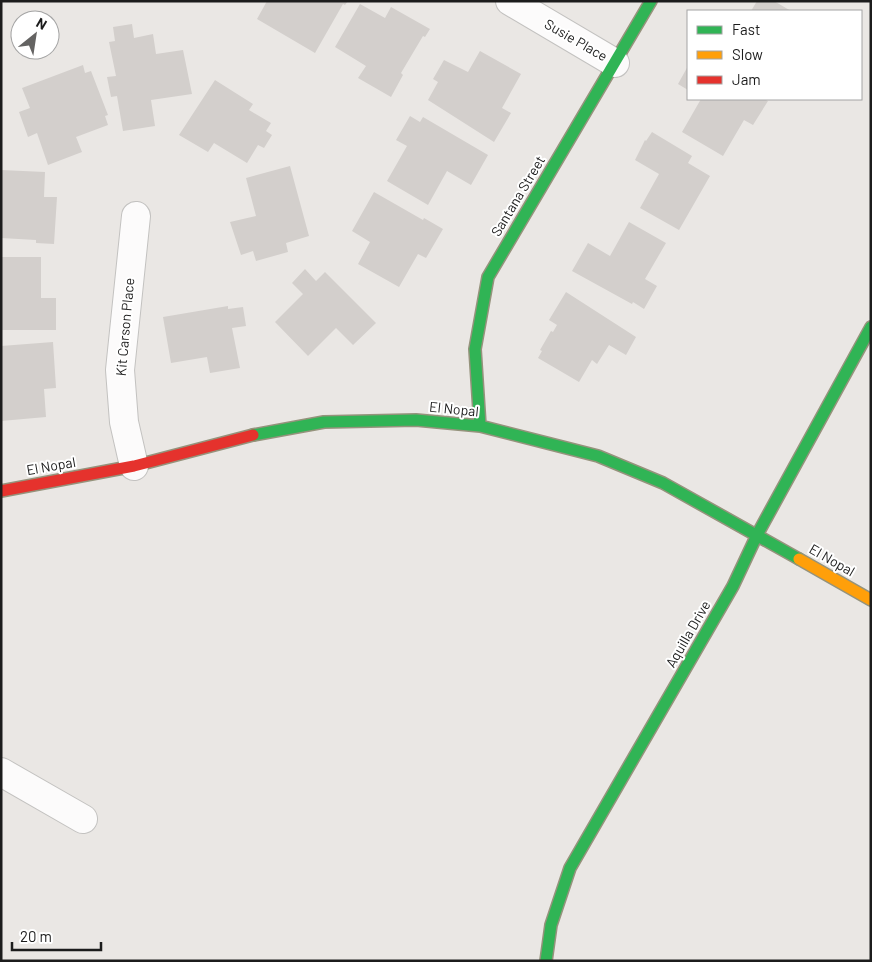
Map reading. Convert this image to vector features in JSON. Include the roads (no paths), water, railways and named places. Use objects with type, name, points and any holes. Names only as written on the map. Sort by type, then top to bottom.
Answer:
[{"type":"street","name":"Susie Place","points":[[510,1],[616,63]]},
{"type":"street","name":"Santana Street","points":[[480,426],[475,349],[488,277],[651,1]]},
{"type":"street","name":"Kit Carson Place","points":[[134,466],[124,422],[120,370],[136,216]]},
{"type":"street","name":"Aquilla Drive","points":[[546,961],[550,927],[558,897],[570,868],[733,586],[757,535],[871,327]]},
{"type":"street","name":"El Nopal","points":[[1,491],[134,466],[261,433],[324,422],[416,420],[480,426],[598,456],[663,483],[871,600]]},
{"type":"street","points":[[1,772],[84,819]]}]
